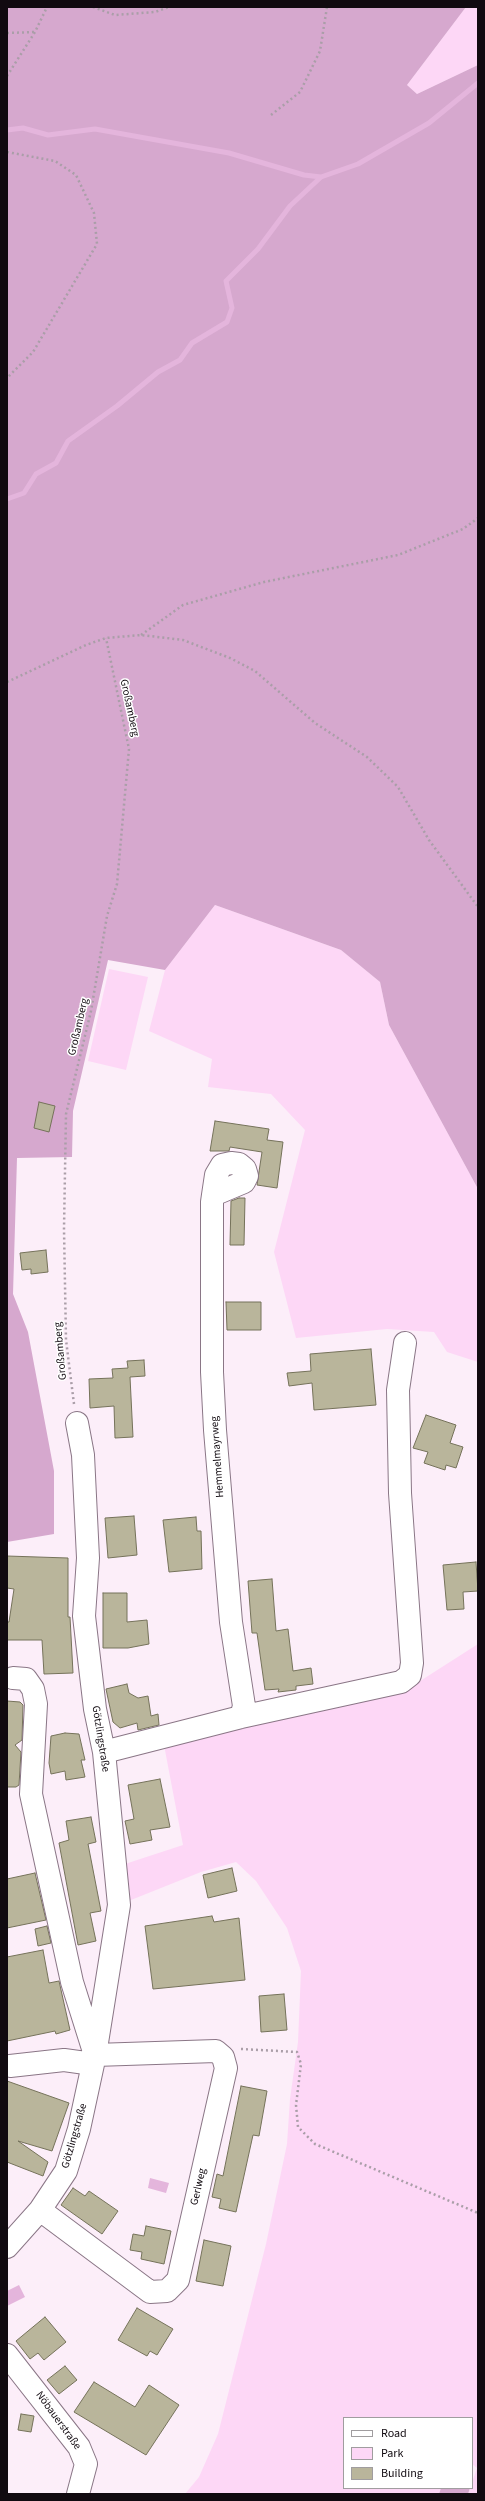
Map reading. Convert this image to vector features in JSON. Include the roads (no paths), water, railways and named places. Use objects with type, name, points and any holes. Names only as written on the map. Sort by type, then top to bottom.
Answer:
[{"type":"street","name":"Hemmelmayrweg","points":[[213,1195],[212,1372],[215,1430],[231,1622],[244,1706],[242,1717]]},
{"type":"street","points":[[104,1752],[242,1717],[401,1682],[410,1675],[412,1663],[400,1493],[398,1390],[405,1344]]},
{"type":"street","name":"Götzlingstraße","points":[[7,2247],[40,2210],[66,2171],[78,2129],[94,2059],[119,1905],[104,1752],[94,1709],[84,1616],[88,1558],[83,1455],[77,1423]]},
{"type":"street","points":[[10,2066],[64,2060],[94,2059],[72,1982],[31,1794],[36,1704],[33,1689],[26,1679],[13,1678]]},
{"type":"street","name":"Gerlweg","points":[[40,2210],[150,2292],[167,2291],[178,2280],[226,2068],[223,2056],[216,2052],[202,2051],[94,2059]]},
{"type":"street","name":"Nöbauerstraße","points":[[7,2355],[79,2447],[86,2464],[78,2494]]},
{"type":"waterway","points":[[7,499],[24,493],[36,474],[56,463],[68,441],[117,406],[158,372],[180,360],[192,343],[227,322],[232,308],[226,281],[258,249],[290,206],[321,177],[358,164],[429,123],[478,83]]},
{"type":"waterway","points":[[7,130],[23,128],[48,135],[95,129],[229,153],[304,175],[321,177]]}]
